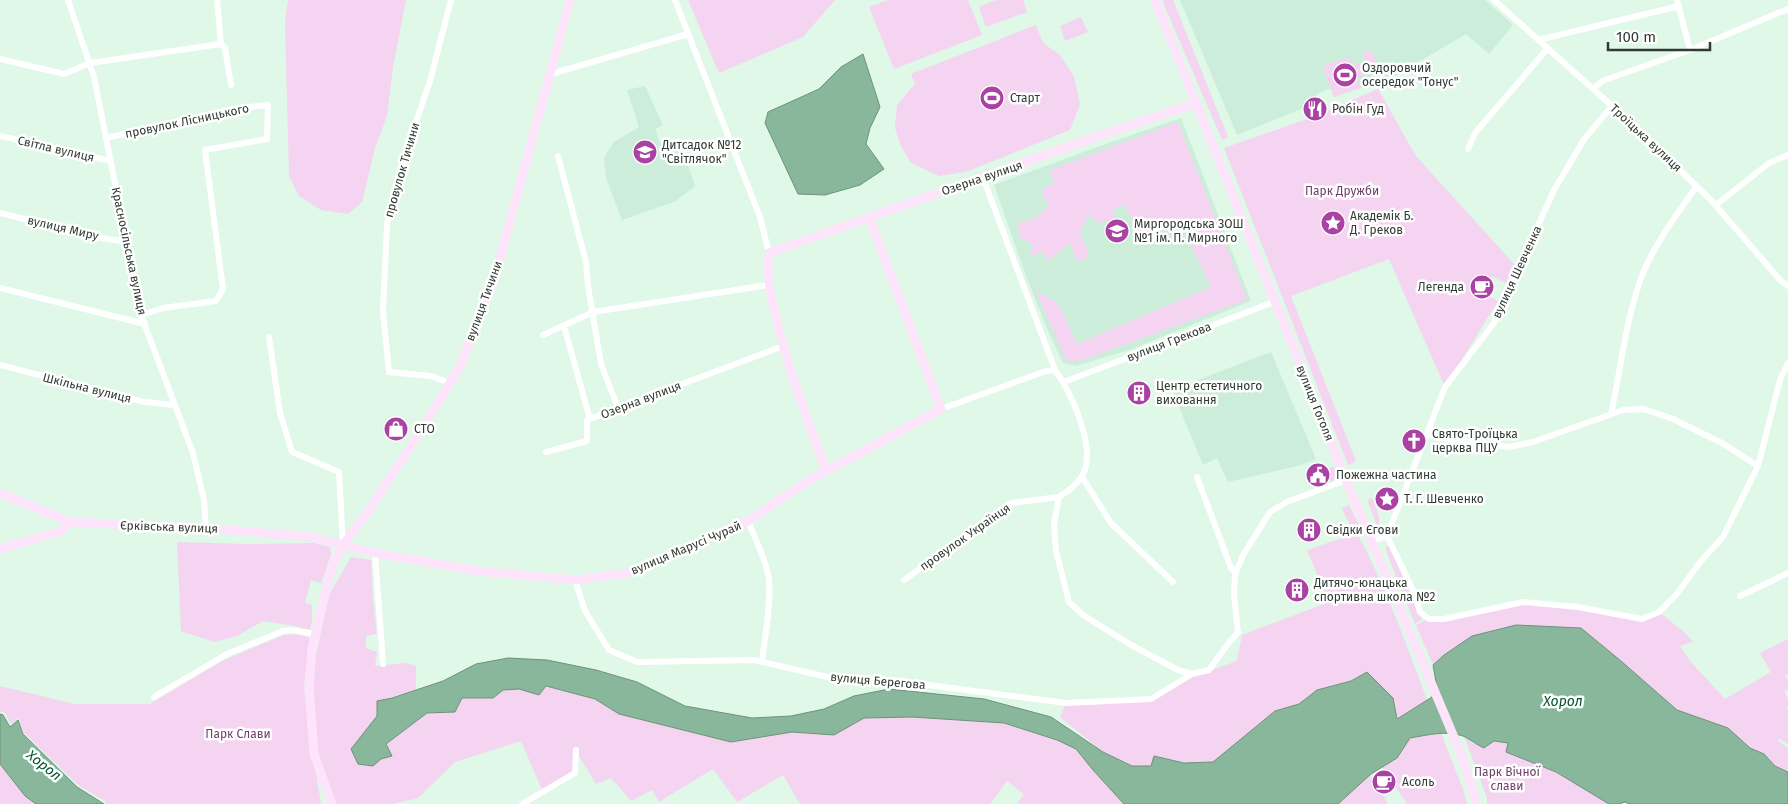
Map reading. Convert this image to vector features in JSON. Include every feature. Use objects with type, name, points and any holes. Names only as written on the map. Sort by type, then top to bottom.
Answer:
[{"type":"street","name":"Красносільська вулиця","points":[[68,0],[94,77],[141,315],[192,453],[204,500],[206,528]]},
{"type":"street","points":[[217,0],[221,44],[225,48],[231,86]]},
{"type":"street","name":"провулок Тичини","points":[[450,382],[431,376],[389,372],[383,312],[387,224],[407,148],[430,81],[452,0]]},
{"type":"street","name":"вулиця Тичини","points":[[332,804],[314,754],[309,687],[312,649],[328,580],[343,545],[378,497],[460,366],[494,280],[570,0]]},
{"type":"street","points":[[674,0],[760,216],[769,253],[767,265],[768,285],[783,346],[826,471]]},
{"type":"street","name":"вулиця Гоголя","points":[[1155,0],[1346,480],[1461,754],[1476,804]]},
{"type":"street","name":"Троїцька вулиця","points":[[1494,0],[1612,106],[1697,186],[1716,205],[1781,281],[1788,286]]},
{"type":"street","points":[[1538,40],[1678,3],[1690,50]]},
{"type":"street","points":[[1593,89],[1602,81],[1690,50],[1788,10]]},
{"type":"street","points":[[551,74],[688,34]]},
{"type":"street","points":[[0,59],[64,74],[90,63],[221,44]]},
{"type":"street","points":[[1468,149],[1475,133],[1548,48]]},
{"type":"street","name":"Озерна вулиця","points":[[769,253],[1196,103]]},
{"type":"street","name":"провулок Лісницького","points":[[106,138],[238,108],[268,105],[267,139],[205,150],[223,289],[216,301],[163,308],[141,315]]},
{"type":"street","name":"вулиця Шевченка","points":[[1387,536],[1445,387],[1494,322],[1554,190],[1585,138],[1612,106]]},
{"type":"street","name":"Світла вулиця","points":[[0,136],[111,162]]},
{"type":"street","points":[[1716,205],[1769,163],[1788,154]]},
{"type":"street","points":[[558,156],[586,262],[588,286],[601,364],[618,408]]},
{"type":"street","points":[[983,178],[1055,370],[1064,382],[1084,431],[1087,464],[1082,477],[1059,498],[1054,525],[1056,551],[1069,602],[1083,616],[1131,645],[1178,670],[1192,674]]},
{"type":"street","points":[[1611,414],[1632,308],[1644,272],[1665,231],[1697,186]]},
{"type":"street","name":"вулиця Миру","points":[[0,213],[96,237],[127,242]]},
{"type":"street","points":[[869,217],[941,409]]},
{"type":"street","points":[[543,335],[593,312],[768,285]]},
{"type":"street","points":[[0,288],[145,324]]},
{"type":"street","name":"вулиця Грекова","points":[[1064,382],[1274,302]]},
{"type":"street","points":[[564,326],[590,419]]},
{"type":"street","points":[[269,337],[280,413],[292,452],[339,472],[343,545]]},
{"type":"street","name":"Озерна вулиця","points":[[546,452],[587,441],[587,420],[783,346]]},
{"type":"street","points":[[1373,541],[1387,536],[1414,592],[1420,612],[1429,619],[1444,620],[1523,602],[1578,607],[1642,619],[1659,612],[1676,595],[1701,561],[1723,537],[1758,466],[1780,380],[1788,363]]},
{"type":"street","name":"Шкільна вулиця","points":[[0,365],[144,402],[175,405]]},
{"type":"street","name":"вулиця Марусі Чурай","points":[[343,545],[374,553],[479,571],[575,580],[627,573],[748,521],[806,482],[941,409],[1046,370],[1055,370]]},
{"type":"street","points":[[1427,434],[1439,438],[1509,446],[1533,442],[1623,410],[1644,410],[1673,419],[1722,443],[1758,466]]},
{"type":"street","points":[[1082,477],[1111,523],[1173,582]]},
{"type":"street","points":[[1197,478],[1232,568],[1236,573]]},
{"type":"street","points":[[1236,573],[1243,555],[1270,512],[1287,502],[1346,480]]},
{"type":"street","points":[[0,493],[70,522],[61,531],[0,549]]},
{"type":"street","name":"провулок Українця","points":[[904,580],[1011,503],[1059,498]]},
{"type":"street","points":[[748,521],[769,578],[767,621],[762,662]]},
{"type":"street","name":"Єрківська вулиця","points":[[70,522],[206,528],[311,537],[343,545]]},
{"type":"street","points":[[374,553],[383,664]]},
{"type":"street","name":"вулиця Берегова","points":[[575,580],[585,611],[609,650],[637,662],[754,660],[832,678],[891,680],[1066,703],[1151,699],[1192,674],[1209,670],[1238,633],[1234,595],[1236,573]]},
{"type":"street","points":[[1740,596],[1788,573]]},
{"type":"street","points":[[154,697],[227,654],[283,631],[291,630],[315,634]]},
{"type":"street","points":[[522,804],[575,773],[576,750]]},
{"type":"shaded area","points":[[1180,0],[1485,0],[1513,25],[1489,54],[1466,34],[1381,84],[1360,88],[1334,97],[1331,89],[1329,89],[1316,94],[1318,102],[1237,135]]},
{"type":"shaded area","name":"Дитсадок №12 \"Світлячок\"","points":[[645,86],[663,125],[655,129],[660,143],[681,146],[695,186],[676,201],[622,220],[606,178],[604,158],[614,142],[639,127],[627,90]]},
{"type":"shaded area","name":"Миргородська ЗОШ №1 ім. П. Мирного","points":[[1181,118],[1251,301],[1132,349],[1076,366],[1063,363],[1026,276],[994,185]]},
{"type":"shaded area","points":[[1271,352],[1316,459],[1301,465],[1228,482],[1217,458],[1203,465],[1172,390]]},
{"type":"green space","points":[[288,0],[406,0],[393,67],[387,116],[375,148],[362,202],[348,214],[321,210],[299,196],[289,176],[285,22]]},
{"type":"green space","points":[[688,0],[835,0],[803,37],[719,73]]},
{"type":"green space","points":[[888,0],[968,0],[982,35],[894,69],[869,7]]},
{"type":"green space","points":[[996,0],[1023,0],[1027,12],[986,27],[979,7]]},
{"type":"green space","points":[[1162,0],[1173,0],[1228,137],[1222,140]]},
{"type":"green space","points":[[1081,17],[1088,32],[1065,41],[1060,26]]},
{"type":"green space","name":"Старт","points":[[1036,25],[1043,43],[1060,55],[1074,76],[1080,104],[1070,130],[966,172],[939,176],[911,163],[901,146],[895,128],[897,105],[915,84],[911,74]]},
{"type":"green space","name":"Оздоровчий осередок \"Тонус\"","points":[[1371,50],[1379,70],[1357,78],[1360,88],[1334,97],[1323,66],[1349,57],[1352,66],[1366,61],[1363,53]]},
{"type":"green space","name":"Парк Дружби","points":[[1378,89],[1416,156],[1515,265],[1506,283],[1493,277],[1473,280],[1474,298],[1490,297],[1498,301],[1445,387],[1389,259],[1291,296],[1356,461],[1348,465],[1224,148],[1307,119]]},
{"type":"green space","points":[[1178,122],[1247,300],[1077,362],[1066,360],[1036,291],[1053,300],[1063,312],[1077,344],[1211,287],[1189,241],[1192,226],[1181,225],[1148,236],[1137,230],[1125,205],[1114,209],[1114,219],[1098,223],[1089,215],[1080,232],[1090,257],[1077,261],[1070,243],[1048,261],[1042,251],[1029,257],[1033,245],[1020,237],[1018,223],[1034,219],[1049,205],[1041,191],[1054,182],[1050,170]]},
{"type":"green space","points":[[1333,467],[1337,470],[1336,478],[1330,482],[1325,470]]},
{"type":"green space","points":[[1396,489],[1389,508],[1385,509],[1379,495]]},
{"type":"green space","points":[[1372,498],[1379,516],[1379,526],[1367,500]]},
{"type":"green space","points":[[1349,505],[1360,527],[1352,530],[1342,508]]},
{"type":"green space","points":[[1357,533],[1386,595],[1427,700],[1396,719],[1367,673],[1351,681],[1317,690],[1299,704],[1275,711],[1213,762],[1184,763],[1155,756],[1151,767],[1132,766],[1103,752],[1060,717],[1066,703],[1151,699],[1190,678],[1237,661],[1242,635],[1329,602],[1307,550]]},
{"type":"green space","points":[[177,542],[314,543],[330,547],[331,555],[321,583],[311,580],[305,603],[312,605],[310,630],[263,621],[237,636],[214,642],[181,631]]},
{"type":"green space","points":[[1389,546],[1422,619],[1415,624],[1387,553],[1386,547]]},
{"type":"green space","points":[[351,557],[371,560],[377,634],[366,636],[366,648],[377,652],[375,666],[407,663],[416,666],[416,690],[377,701],[377,716],[351,749],[381,759],[392,756],[386,744],[427,713],[455,712],[461,698],[493,698],[503,690],[519,689],[530,693],[546,686],[595,699],[619,714],[731,742],[792,732],[834,735],[864,718],[912,717],[1004,723],[1057,740],[1076,749],[1124,804],[1017,804],[1024,794],[1007,781],[990,804],[800,804],[783,775],[737,802],[713,769],[659,802],[652,790],[631,801],[611,778],[596,784],[576,751],[575,773],[543,792],[521,741],[455,762],[418,798],[392,804],[332,804],[314,754],[309,687],[329,595]]},
{"type":"green space","points":[[1523,602],[1642,619],[1659,612],[1684,632],[1693,642],[1680,646],[1691,662],[1725,699],[1771,672],[1760,653],[1788,639],[1788,674],[1785,676],[1788,681],[1788,689],[1784,691],[1788,699],[1788,706],[1786,707],[1788,710],[1788,744],[1779,738],[1778,741],[1788,748],[1788,772],[1775,766],[1764,754],[1750,749],[1728,728],[1677,710],[1581,628],[1516,625],[1472,637],[1444,655],[1433,665],[1416,625],[1429,619]]},
{"type":"green space","name":"Парк Слави","points":[[297,634],[310,638],[304,686],[321,804],[106,804],[105,801],[78,785],[24,733],[18,718],[11,724],[5,713],[0,711],[0,686],[74,704],[150,704],[222,661],[284,635]]},
{"type":"green space","points":[[1441,733],[1467,804],[1407,804],[1382,767],[1397,758],[1410,738]]},
{"type":"green space","name":"Парк Вічної слави","points":[[1464,736],[1473,744],[1493,741],[1508,743],[1506,751],[1556,772],[1609,804],[1487,804],[1487,798]]},
{"type":"green space","points":[[0,764],[25,796],[36,804],[0,804]]},
{"type":"green space","points":[[1371,774],[1388,804],[1338,804]]},
{"type":"water","points":[[863,54],[880,107],[870,128],[866,144],[884,169],[860,185],[825,195],[798,194],[765,123],[768,112],[819,89],[841,67]]},
{"type":"water","name":"Хорол","points":[[1516,625],[1581,628],[1677,710],[1728,728],[1750,748],[1764,754],[1775,766],[1788,772],[1788,804],[1629,804],[1625,802],[1609,804],[1556,772],[1506,752],[1508,743],[1494,741],[1484,748],[1463,736],[1444,733],[1410,738],[1397,758],[1371,774],[1338,804],[1124,804],[1076,749],[1057,740],[1004,723],[912,717],[864,718],[834,735],[792,732],[731,742],[619,714],[595,699],[546,686],[539,695],[519,689],[503,690],[493,698],[462,698],[455,712],[427,713],[386,744],[392,756],[381,759],[373,766],[358,764],[351,749],[377,716],[377,701],[443,681],[476,664],[508,658],[547,660],[596,670],[637,682],[685,706],[752,718],[791,716],[824,709],[854,696],[889,689],[984,699],[1051,717],[1103,752],[1132,766],[1151,766],[1154,756],[1184,763],[1213,762],[1275,711],[1299,704],[1317,690],[1351,681],[1367,672],[1393,698],[1397,719],[1432,697],[1436,682],[1433,665],[1444,655],[1472,636]]},
{"type":"water","name":"Хорол","points":[[0,714],[3,715],[10,727],[18,720],[23,734],[77,787],[104,804],[36,804],[25,796],[0,764]]},
{"type":"place","name":"Оздоровчий осередок \"Тонус\"","points":[[1345,75]]},
{"type":"place","name":"Старт","points":[[992,98]]},
{"type":"place","name":"Робін Гуд","points":[[1315,109]]},
{"type":"place","name":"Дитсадок №12 \"Світлячок\"","points":[[645,152]]},
{"type":"place","name":"Академік Б. Д. Греков","points":[[1333,223]]},
{"type":"place","name":"Миргородська ЗОШ №1 ім. П. Мирного","points":[[1117,231]]},
{"type":"place","name":"Легенда","points":[[1482,287]]},
{"type":"place","name":"Центр естетичного виховання","points":[[1139,393]]},
{"type":"place","name":"СТО","points":[[396,429]]},
{"type":"place","name":"Свято-Троїцька церква ПЦУ","points":[[1414,441]]},
{"type":"place","name":"Пожежна частина","points":[[1318,475]]},
{"type":"place","name":"Т. Г. Шевченко","points":[[1387,499]]},
{"type":"place","name":"Свідки Єгови","points":[[1309,530]]},
{"type":"place","name":"Дитячо-юнацька спортивна школа №2","points":[[1297,590]]},
{"type":"place","name":"Асоль","points":[[1384,782]]}]
